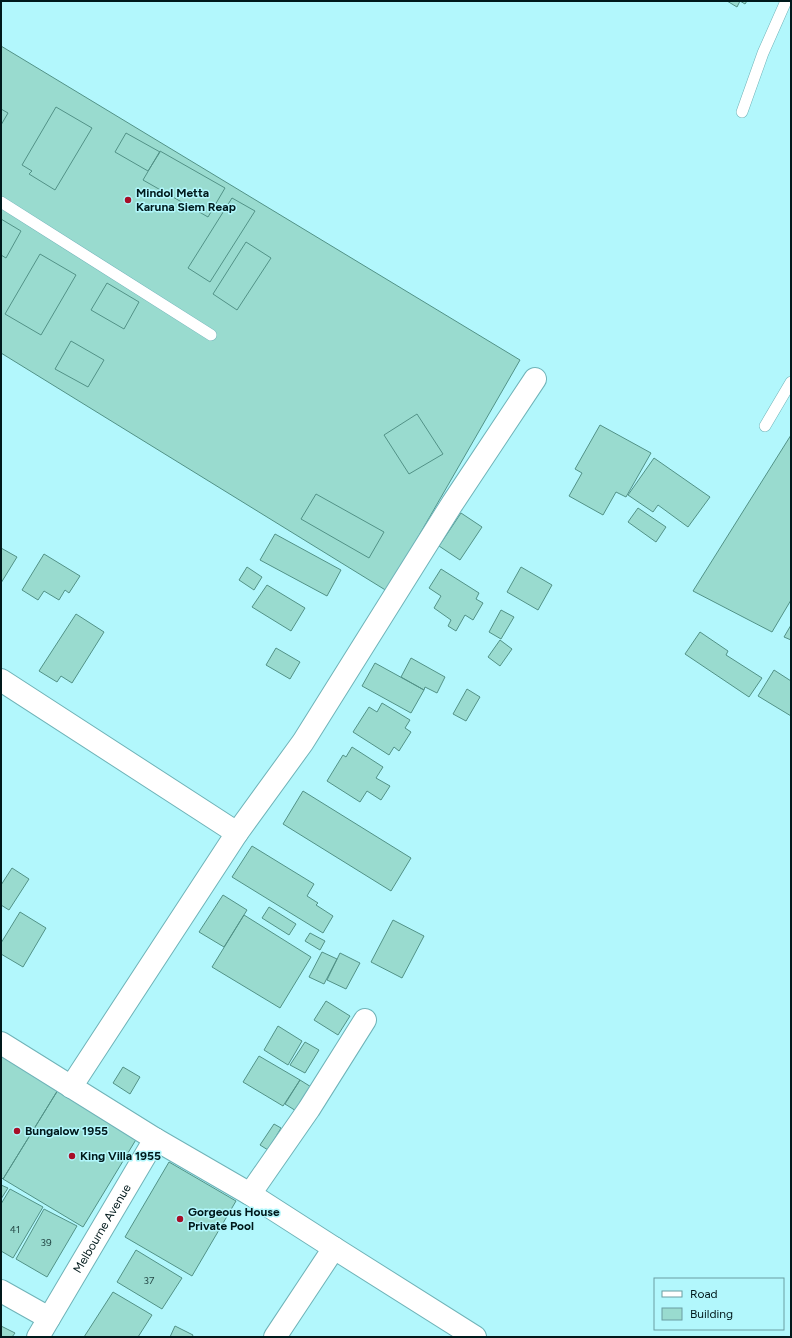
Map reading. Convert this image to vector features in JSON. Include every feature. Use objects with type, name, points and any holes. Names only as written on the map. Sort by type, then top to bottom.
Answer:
[{"type":"street","points":[[71,1087],[238,833],[303,742],[452,504],[535,379]]},
{"type":"street","points":[[1,680],[238,833]]},
{"type":"street","points":[[250,1194],[309,1109],[365,1020]]},
{"type":"street","points":[[1,1043],[155,1139],[250,1194],[475,1337]]},
{"type":"street","name":"Melbourne Avenue","points":[[38,1337],[155,1139]]},
{"type":"street","points":[[275,1337],[334,1248]]},
{"type":"street","points":[[1,1291],[49,1318]]},
{"type":"lane","points":[[742,112],[763,53],[786,1]]},
{"type":"lane","points":[[1,202],[211,335]]},
{"type":"lane","points":[[766,426],[791,382]]},
{"type":"building","points":[[727,1],[740,1],[737,7]]},
{"type":"building","points":[[740,1],[747,1],[745,4]]},
{"type":"building","name":"Mindol Metta Karuna Siem Reap","points":[[1,46],[520,360],[387,591],[1,353]]},
{"type":"building","points":[[56,107],[92,128],[55,190],[29,174],[32,171],[22,165]]},
{"type":"building","points":[[1,109],[8,113],[1,125]]},
{"type":"building","points":[[126,133],[160,152],[148,171],[115,152]]},
{"type":"building","points":[[160,151],[225,188],[208,217],[143,180]]},
{"type":"building","points":[[232,198],[255,211],[210,282],[188,268]]},
{"type":"building","points":[[1,219],[21,231],[6,258],[1,255]]},
{"type":"building","points":[[246,242],[271,258],[237,310],[213,294]]},
{"type":"building","points":[[40,254],[76,275],[41,335],[5,314]]},
{"type":"building","points":[[107,283],[139,302],[124,329],[91,310]]},
{"type":"building","points":[[71,341],[104,360],[88,387],[55,369]]},
{"type":"building","points":[[417,414],[443,454],[409,474],[384,435]]},
{"type":"building","points":[[600,425],[651,453],[626,497],[616,492],[603,515],[569,496],[582,473],[575,469]]},
{"type":"building","points":[[791,435],[791,600],[772,632],[693,591]]},
{"type":"building","points":[[654,458],[710,497],[688,527],[658,505],[653,512],[628,495]]},
{"type":"building","points":[[316,494],[384,532],[369,558],[301,519]]},
{"type":"building","points":[[638,508],[666,527],[656,542],[628,522]]},
{"type":"building","points":[[461,513],[482,527],[460,560],[439,546]]},
{"type":"building","points":[[275,534],[341,570],[327,596],[260,560]]},
{"type":"building","points":[[1,548],[17,557],[1,583]]},
{"type":"building","points":[[44,554],[80,576],[69,593],[65,590],[59,600],[44,591],[38,600],[22,590]]},
{"type":"building","points":[[247,567],[262,577],[254,590],[239,580]]},
{"type":"building","points":[[521,567],[552,585],[538,610],[507,592]]},
{"type":"building","points":[[441,569],[479,593],[476,599],[483,603],[473,620],[465,615],[456,631],[448,626],[451,620],[434,608],[441,596],[429,588]]},
{"type":"building","points":[[267,585],[305,608],[291,631],[252,607]]},
{"type":"building","points":[[501,610],[514,617],[501,639],[489,632]]},
{"type":"building","points":[[76,614],[104,632],[72,683],[61,676],[57,682],[39,671]]},
{"type":"building","points":[[791,625],[791,640],[784,637]]},
{"type":"building","points":[[700,632],[728,651],[726,655],[762,678],[749,697],[685,654]]},
{"type":"building","points":[[500,640],[512,649],[500,666],[488,657]]},
{"type":"building","points":[[276,648],[300,662],[290,679],[266,665]]},
{"type":"building","points":[[411,658],[445,677],[437,693],[425,687],[424,690],[401,677]]},
{"type":"building","points":[[375,663],[424,690],[411,713],[362,686]]},
{"type":"building","points":[[774,670],[791,681],[791,716],[758,696]]},
{"type":"building","points":[[467,689],[480,697],[466,721],[453,714]]},
{"type":"building","points":[[382,703],[410,720],[405,728],[411,732],[399,751],[394,747],[389,755],[353,732],[369,707],[377,712]]},
{"type":"building","points":[[352,747],[383,767],[376,778],[390,786],[381,800],[367,791],[360,802],[327,781],[343,755],[346,757]]},
{"type":"building","points":[[303,791],[411,858],[391,891],[283,824]]},
{"type":"building","points":[[252,846],[314,884],[307,896],[318,903],[316,905],[333,916],[323,933],[232,877]]},
{"type":"building","points":[[12,868],[29,879],[9,910],[1,905],[1,885]]},
{"type":"building","points":[[223,895],[247,910],[224,947],[199,932]]},
{"type":"building","points":[[269,907],[296,924],[289,935],[262,918]]},
{"type":"building","points":[[20,912],[46,928],[23,967],[1,954],[1,943]]},
{"type":"building","points":[[244,915],[311,957],[280,1008],[212,967]]},
{"type":"building","points":[[393,920],[424,936],[402,978],[371,962]]},
{"type":"building","points":[[310,933],[325,941],[320,950],[305,941]]},
{"type":"building","points":[[322,952],[337,959],[324,984],[309,977]]},
{"type":"building","points":[[340,953],[360,963],[346,989],[327,980]]},
{"type":"building","points":[[326,1001],[350,1016],[338,1035],[314,1020]]},
{"type":"building","points":[[278,1026],[302,1041],[288,1065],[264,1050]]},
{"type":"building","points":[[305,1042],[319,1050],[305,1073],[290,1065]]},
{"type":"building","name":"Bungalow 1955","points":[[1,1048],[61,1085],[3,1179],[1,1177]]},
{"type":"building","points":[[259,1056],[300,1080],[283,1106],[243,1082]]},
{"type":"building","points":[[123,1067],[140,1077],[130,1094],[113,1083]]},
{"type":"building","points":[[300,1080],[316,1090],[301,1114],[285,1104]]},
{"type":"building","name":"King Villa 1955","points":[[61,1085],[140,1133],[83,1227],[3,1179]]},
{"type":"building","points":[[274,1124],[281,1128],[268,1150],[260,1145]]},
{"type":"building","name":"Gorgeous House Private Pool","points":[[169,1162],[236,1201],[192,1276],[125,1237]]},
{"type":"building","points":[[1,1185],[8,1188],[1,1199]]},
{"type":"building","points":[[10,1189],[43,1207],[13,1258],[1,1251],[1,1204]]},
{"type":"building","points":[[44,1209],[77,1226],[47,1277],[16,1259]]},
{"type":"building","points":[[136,1250],[182,1278],[162,1309],[117,1282]]},
{"type":"building","points":[[113,1292],[152,1315],[138,1337],[84,1337]]},
{"type":"building","points":[[1,1326],[15,1333],[12,1337],[1,1337]]},
{"type":"building","points":[[175,1326],[193,1335],[192,1337],[170,1337]]},
{"type":"place","name":"Mindol Metta Karuna Siem Reap","points":[[128,200]]},
{"type":"place","name":"Bungalow 1955","points":[[17,1131]]},
{"type":"place","name":"King Villa 1955","points":[[72,1156]]},
{"type":"place","name":"Gorgeous House Private Pool","points":[[180,1219]]}]
